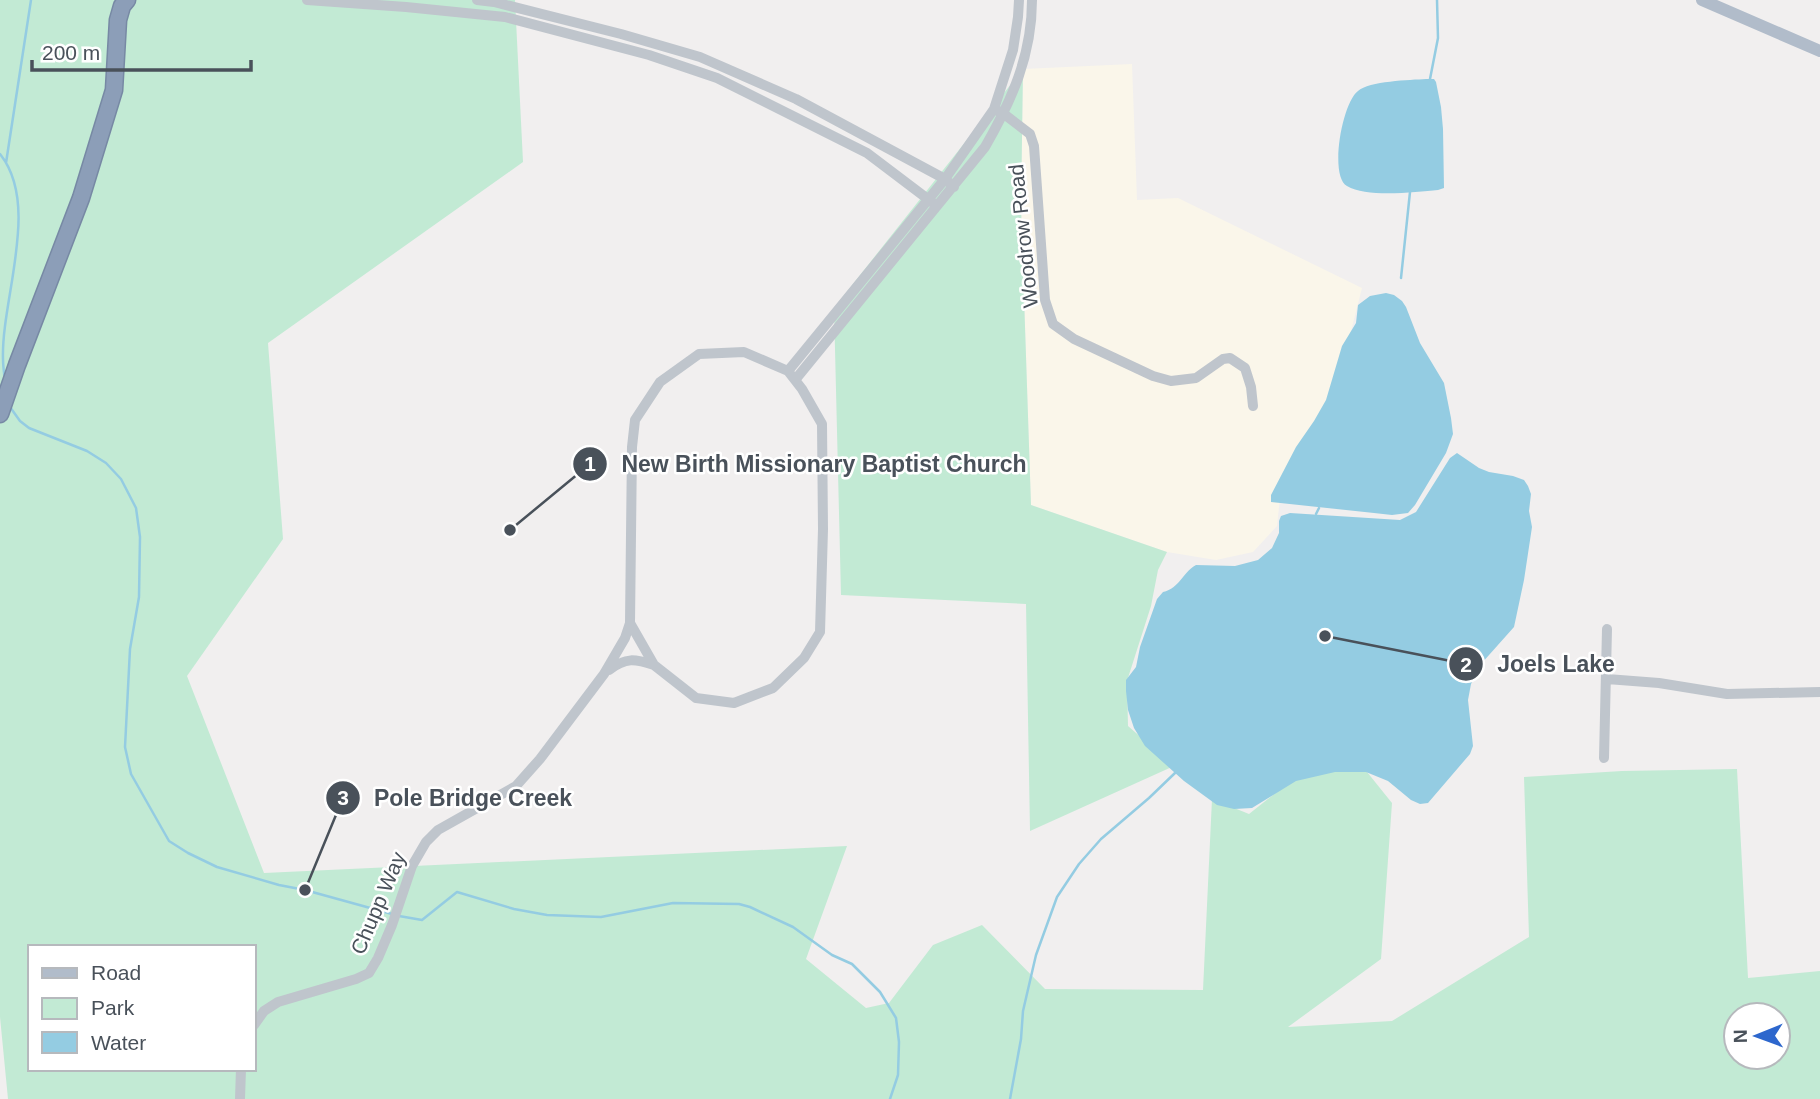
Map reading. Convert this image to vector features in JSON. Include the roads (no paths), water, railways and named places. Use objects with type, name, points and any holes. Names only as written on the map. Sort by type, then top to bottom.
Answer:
[{"type":"highway","points":[[105,117],[114,0]]},
{"type":"highway","points":[[0,414],[81,198],[114,90],[118,20],[127,0]]},
{"type":"main road","points":[[1702,0],[1820,51]]},
{"type":"street","points":[[307,0],[505,17],[649,55],[717,78],[867,153],[933,202]]},
{"type":"street","points":[[477,0],[621,34],[700,57],[796,99],[949,183]]},
{"type":"street","name":"Woodrow Road","points":[[792,376],[949,183],[985,147],[999,111],[1013,50],[1019,0]]},
{"type":"street","name":"Woodrow Road","points":[[999,111],[1022,72],[1032,20],[1032,0]]},
{"type":"street","name":"Woodrow Road","points":[[999,111],[1030,134],[1034,146],[1045,300],[1053,324],[1073,339],[1153,376],[1171,381],[1196,379],[1223,359],[1230,358],[1245,368],[1253,406]]},
{"type":"street","points":[[604,674],[619,663],[635,659],[654,665],[696,698],[734,703],[773,688],[804,658],[820,632],[824,516],[822,424],[792,376],[744,352],[699,354],[660,382],[635,420],[632,447],[630,623],[654,665]]},
{"type":"street","name":"Chupp Way","points":[[256,1023],[264,1011],[278,1002],[356,979],[369,972],[392,925],[412,866],[426,842],[438,830],[516,786],[604,674],[622,645],[630,623]]},
{"type":"street","points":[[1604,758],[1606,629]]},
{"type":"street","points":[[1606,679],[1659,683],[1727,694],[1820,692]]},
{"type":"street","points":[[240,1099],[241,1071]]},
{"type":"water","points":[[1434,79],[1441,107],[1444,188],[1379,193],[1347,186],[1342,180],[1338,155],[1343,124],[1352,98],[1358,91],[1371,85]]},
{"type":"water","points":[[1386,293],[1394,295],[1406,307],[1420,343],[1444,383],[1453,434],[1446,453],[1408,513],[1392,515],[1271,502],[1271,495],[1296,447],[1326,400],[1342,346],[1356,323],[1358,305],[1370,296]]},
{"type":"water","points":[[1457,453],[1479,468],[1524,480],[1531,494],[1529,511],[1532,527],[1514,627],[1481,664],[1471,684],[1468,700],[1473,746],[1470,754],[1428,803],[1420,804],[1411,800],[1388,781],[1366,772],[1335,772],[1296,781],[1252,808],[1234,809],[1217,805],[1184,781],[1145,746],[1134,728],[1128,710],[1126,680],[1136,667],[1157,599],[1163,592],[1177,584],[1196,565],[1235,566],[1258,560],[1272,548],[1279,533],[1281,516],[1290,513],[1400,520],[1416,512],[1450,458]]},
{"type":"waterway","points":[[6,163],[31,0]]},
{"type":"waterway","points":[[1430,79],[1438,38],[1437,0]]},
{"type":"waterway","points":[[0,154],[12,175],[17,199],[18,225],[4,335],[5,380]]},
{"type":"waterway","points":[[1401,278],[1410,192]]},
{"type":"waterway","points":[[10,407],[29,428],[87,451],[106,463],[121,479],[136,508],[140,537],[139,597],[130,649],[125,747],[131,774],[169,841],[217,867],[392,914]]},
{"type":"waterway","points":[[1316,514],[1319,508]]},
{"type":"waterway","points":[[1010,1099],[1021,1039],[1023,1011],[1036,955],[1057,897],[1079,864],[1101,839],[1175,773]]},
{"type":"waterway","points":[[399,916],[422,920],[457,892],[514,909],[547,915],[601,917],[673,903],[739,904],[750,907],[793,927],[832,955],[852,964],[880,992],[896,1018],[899,1042],[898,1075],[890,1099]]},
{"type":"place","name":"New Birth Missionary Baptist Church","points":[[510,530]]},
{"type":"place","name":"Joels Lake","points":[[1325,636]]},
{"type":"place","name":"Pole Bridge Creek","points":[[305,890]]}]
